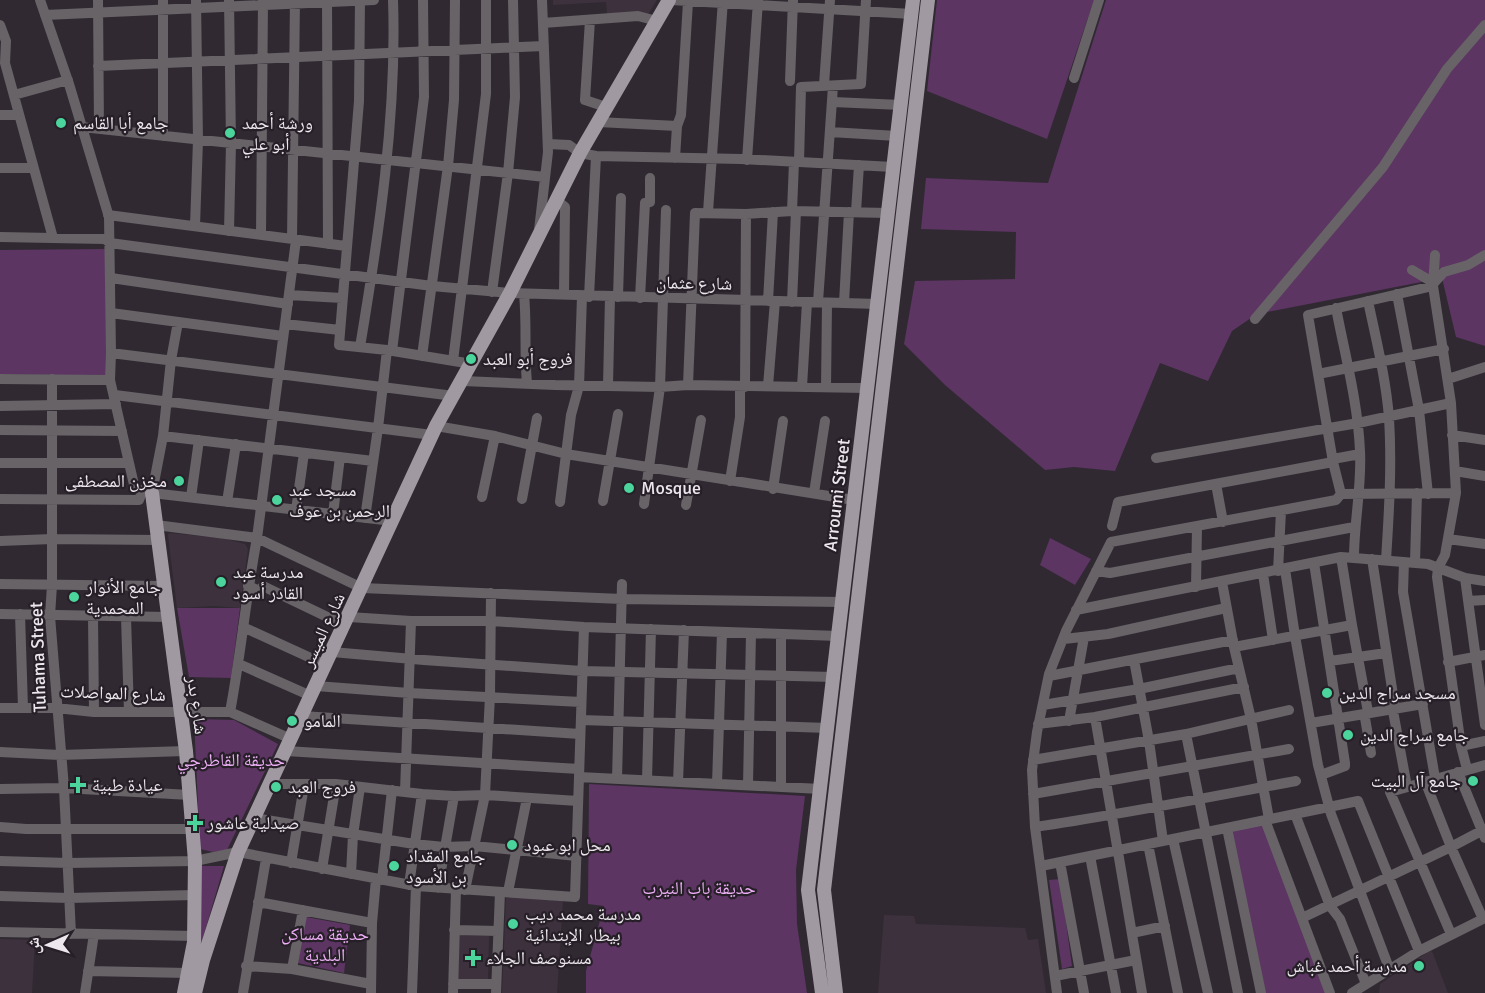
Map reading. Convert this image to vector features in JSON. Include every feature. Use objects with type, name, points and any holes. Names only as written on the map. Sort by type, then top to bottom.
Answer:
[{"type":"main road","name":"شارع الميسر","points":[[195,993],[203,960],[238,852],[434,430],[472,364],[517,294],[538,237],[580,153],[670,0]]},
{"type":"main road","name":"Arroumi Street","points":[[836,993],[824,890],[927,0]]},
{"type":"main road","name":"Arroumi Street","points":[[822,993],[808,890],[912,7]]},
{"type":"main road","name":"شارع بدر","points":[[147,492],[156,525],[186,751],[195,861],[194,936],[184,993]]},
{"type":"street","points":[[40,0],[68,80],[108,215],[111,278],[110,380],[135,489],[393,521]]},
{"type":"street","points":[[98,0],[99,129]]},
{"type":"street","points":[[360,0],[356,156],[343,274],[339,345],[389,350],[472,364]]},
{"type":"street","points":[[45,15],[98,13],[164,5],[374,0]]},
{"type":"street","points":[[360,347],[372,278],[387,160],[395,53],[393,0]]},
{"type":"street","points":[[365,518],[383,386],[401,282],[423,98],[423,0]]},
{"type":"street","points":[[422,356],[448,166],[455,50],[455,0]]},
{"type":"street","points":[[453,361],[486,94],[486,0]]},
{"type":"street","points":[[492,292],[508,173],[515,97],[513,0]]},
{"type":"street","points":[[538,237],[548,144],[542,0]]},
{"type":"street","points":[[670,0],[829,5],[866,12],[912,7]]},
{"type":"street","points":[[792,302],[796,162],[801,87],[861,84],[866,0]]},
{"type":"street","points":[[1074,78],[1100,0]]},
{"type":"street","points":[[327,1],[328,244]]},
{"type":"street","points":[[230,712],[262,506],[292,267],[295,2]]},
{"type":"street","points":[[675,158],[677,126],[681,115],[688,2]]},
{"type":"street","points":[[708,212],[724,2]]},
{"type":"street","points":[[229,3],[231,60],[229,231]]},
{"type":"street","points":[[261,235],[263,3]]},
{"type":"street","points":[[747,160],[758,3]]},
{"type":"street","points":[[195,226],[198,140],[196,4]]},
{"type":"street","points":[[789,81],[793,4]]},
{"type":"street","points":[[163,136],[164,5]]},
{"type":"street","points":[[802,387],[817,302],[830,132],[832,102],[828,86],[829,5]]},
{"type":"street","points":[[543,23],[639,16],[657,21]]},
{"type":"street","points":[[590,20],[585,100],[606,107]]},
{"type":"street","points":[[0,25],[6,41],[4,72],[14,95],[52,238]]},
{"type":"street","points":[[1255,319],[1383,167],[1447,69],[1485,25]]},
{"type":"street","points":[[98,66],[544,46]]},
{"type":"street","points":[[14,95],[68,80]]},
{"type":"street","points":[[832,102],[901,105]]},
{"type":"street","points":[[0,115],[19,115]]},
{"type":"street","points":[[598,122],[677,126]]},
{"type":"street","points":[[82,127],[545,177]]},
{"type":"street","points":[[830,132],[897,136]]},
{"type":"street","points":[[548,144],[569,145],[580,153],[596,156],[893,167]]},
{"type":"street","points":[[560,502],[571,415],[579,386],[596,156]]},
{"type":"street","points":[[844,303],[852,212],[859,165]]},
{"type":"street","points":[[0,168],[32,168]]},
{"type":"street","points":[[640,298],[645,203],[650,202],[650,178]]},
{"type":"street","points":[[608,385],[621,198]]},
{"type":"street","points":[[556,200],[565,207],[564,294]]},
{"type":"street","points":[[644,504],[660,387],[666,210]]},
{"type":"street","points":[[688,385],[695,213],[824,211],[888,213]]},
{"type":"street","points":[[768,386],[773,212]]},
{"type":"street","points":[[730,481],[740,417],[742,387],[746,300],[746,214]]},
{"type":"street","points":[[108,215],[346,246]]},
{"type":"street","name":"شارع عثمان","points":[[0,237],[105,239],[110,243],[401,282],[517,294],[877,304]]},
{"type":"street","points":[[1302,918],[1484,832],[1462,771],[1461,746],[1437,577],[1438,568],[1445,555],[1456,493],[1451,403],[1433,284],[1435,255]]},
{"type":"street","points":[[1341,494],[1333,461],[1308,315],[1433,284],[1444,272],[1468,265],[1485,255]]},
{"type":"street","points":[[1412,270],[1433,284]]},
{"type":"street","points":[[111,278],[288,299],[342,298]]},
{"type":"street","points":[[517,294],[527,322],[526,383]]},
{"type":"street","points":[[1352,993],[1369,986],[1389,968],[1484,918],[1451,847],[1430,780],[1423,704],[1403,592],[1422,493],[1419,410],[1397,294]]},
{"type":"street","points":[[1368,301],[1389,418],[1390,493],[1386,560]]},
{"type":"street","points":[[817,302],[826,387]]},
{"type":"street","points":[[1336,308],[1358,423],[1360,454],[1354,558]]},
{"type":"street","points":[[111,313],[284,336]]},
{"type":"street","points":[[0,499],[139,500],[147,492],[163,436],[171,360],[178,322]]},
{"type":"street","points":[[285,324],[340,330]]},
{"type":"street","points":[[1318,374],[1444,349]]},
{"type":"street","points":[[111,353],[454,396]]},
{"type":"street","points":[[1448,379],[1485,367]]},
{"type":"street","points":[[0,379],[110,380]]},
{"type":"street","name":"Tuhama Street","points":[[52,379],[50,616],[64,788],[71,934]]},
{"type":"street","points":[[463,381],[579,386],[867,388]]},
{"type":"street","points":[[0,406],[116,400],[166,401],[378,428],[434,430],[495,436],[566,454],[854,501]]},
{"type":"street","points":[[1156,458],[1389,418],[1451,403]]},
{"type":"street","points":[[603,501],[618,414]]},
{"type":"street","points":[[522,499],[537,418]]},
{"type":"street","points":[[686,505],[701,420]]},
{"type":"street","points":[[773,489],[783,421]]},
{"type":"street","points":[[814,493],[825,421]]},
{"type":"street","points":[[0,430],[122,432]]},
{"type":"street","points":[[1452,435],[1485,440]]},
{"type":"street","points":[[163,436],[373,462]]},
{"type":"street","points":[[482,498],[495,436]]},
{"type":"street","points":[[191,497],[199,440]]},
{"type":"street","points":[[227,502],[236,444]]},
{"type":"street","points":[[296,510],[304,453]]},
{"type":"street","points":[[1112,526],[1118,502],[1360,454]]},
{"type":"street","points":[[333,514],[340,457]]},
{"type":"street","points":[[0,463],[128,463]]},
{"type":"street","points":[[1455,471],[1485,476]]},
{"type":"street","points":[[1216,484],[1223,522]]},
{"type":"street","points":[[1057,993],[1035,827],[1033,760],[1038,724],[1049,676],[1076,610],[1111,542],[1336,500],[1341,494],[1456,493]]},
{"type":"street","points":[[1281,511],[1282,570],[1321,775],[1331,814],[1389,968]]},
{"type":"street","points":[[156,525],[257,538],[362,588],[622,599],[843,602]]},
{"type":"street","points":[[1196,587],[1197,526]]},
{"type":"street","points":[[1096,571],[1110,573],[1354,527]]},
{"type":"street","points":[[1448,539],[1485,544]]},
{"type":"street","points":[[0,541],[158,540]]},
{"type":"street","points":[[1076,610],[1341,557],[1410,562],[1438,568],[1465,578],[1485,581]]},
{"type":"street","points":[[1341,557],[1368,712],[1365,718],[1371,753]]},
{"type":"street","points":[[1372,559],[1395,708],[1393,711],[1407,787]]},
{"type":"street","points":[[1314,563],[1345,766],[1321,775]]},
{"type":"street","points":[[1263,574],[1273,640]]},
{"type":"street","points":[[1465,578],[1480,656],[1485,725]]},
{"type":"street","points":[[1222,582],[1251,719],[1267,819],[1330,993]]},
{"type":"street","points":[[0,584],[163,586]]},
{"type":"street","points":[[617,779],[622,584]]},
{"type":"street","points":[[248,586],[260,591],[263,586],[346,621],[491,621],[584,627],[838,636]]},
{"type":"street","points":[[491,593],[490,696],[485,795],[474,846],[460,889],[454,930],[453,988],[496,989],[498,931],[504,892],[517,850],[527,798]]},
{"type":"street","points":[[1468,601],[1485,600]]},
{"type":"street","points":[[1064,639],[1108,634],[1226,608]]},
{"type":"street","points":[[0,614],[168,617]]},
{"type":"street","points":[[20,614],[23,708]]},
{"type":"street","points":[[93,617],[93,712]]},
{"type":"street","points":[[126,617],[129,712]]},
{"type":"street","points":[[405,792],[411,621]]},
{"type":"street","points":[[1049,676],[1352,625]]},
{"type":"street","points":[[243,627],[326,665]]},
{"type":"street","points":[[0,861],[68,863],[195,861],[238,852],[413,886],[576,897],[584,627]]},
{"type":"street","points":[[647,780],[651,629]]},
{"type":"street","points":[[678,782],[684,630]]},
{"type":"street","points":[[717,784],[722,632]]},
{"type":"street","points":[[748,785],[752,633]]},
{"type":"street","points":[[781,634],[781,787]]},
{"type":"street","points":[[1069,721],[1084,637]]},
{"type":"street","points":[[332,652],[582,671],[834,677]]},
{"type":"street","points":[[1330,661],[1386,653]]},
{"type":"street","points":[[1448,662],[1480,656]]},
{"type":"street","points":[[1134,660],[1158,806],[1208,993]]},
{"type":"street","points":[[239,664],[314,691],[490,696],[581,702]]},
{"type":"street","points":[[1043,705],[1139,689],[1239,668]]},
{"type":"street","points":[[1038,724],[1095,717],[1244,687]]},
{"type":"street","points":[[1311,723],[1423,704]]},
{"type":"street","name":"شارع المواصلات","points":[[0,708],[56,708],[93,712],[230,712],[288,745]]},
{"type":"street","points":[[1033,760],[1186,734],[1289,710]]},
{"type":"street","points":[[302,716],[580,734]]},
{"type":"street","points":[[1095,717],[1142,993]]},
{"type":"street","points":[[581,720],[828,728]]},
{"type":"street","points":[[1186,734],[1238,993]]},
{"type":"street","points":[[1461,746],[1485,741]]},
{"type":"street","points":[[288,745],[407,758],[486,763],[617,779],[821,789]]},
{"type":"street","points":[[1033,794],[1289,749]]},
{"type":"street","points":[[0,752],[60,756],[186,751]]},
{"type":"street","points":[[1451,934],[1390,792],[1485,765]]},
{"type":"street","points":[[1035,827],[1112,816],[1296,781]]},
{"type":"street","points":[[270,784],[304,786],[336,784],[422,794],[485,795],[578,801]]},
{"type":"street","points":[[322,868],[336,784]]},
{"type":"street","points":[[291,863],[304,786]]},
{"type":"street","points":[[351,874],[353,835],[360,787]]},
{"type":"street","points":[[0,789],[64,788],[190,795]]},
{"type":"street","points":[[246,966],[292,969],[371,988],[372,923],[392,790]]},
{"type":"street","points":[[412,993],[414,844],[422,794]]},
{"type":"street","points":[[438,888],[454,796]]},
{"type":"street","points":[[1041,866],[1358,801],[1419,951]]},
{"type":"street","points":[[1295,814],[1329,906],[1341,919],[1369,986]]},
{"type":"street","points":[[254,818],[414,844],[444,847],[474,846],[577,855]]},
{"type":"street","points":[[0,827],[192,829]]},
{"type":"street","points":[[1227,828],[1261,993]]},
{"type":"street","points":[[1148,844],[1178,993]]},
{"type":"street","points":[[1090,856],[1116,993]]},
{"type":"street","points":[[243,993],[266,859]]},
{"type":"street","points":[[1060,862],[1084,993]]},
{"type":"street","points":[[0,896],[69,898],[194,895]]},
{"type":"street","points":[[258,902],[372,923]]},
{"type":"street","points":[[292,969],[303,910]]},
{"type":"street","points":[[1132,933],[1165,926]]},
{"type":"street","points":[[454,930],[498,931]]},
{"type":"street","points":[[0,932],[194,936]]},
{"type":"street","points":[[85,993],[94,934]]},
{"type":"street","points":[[1055,976],[1136,960]]},
{"type":"street","points":[[88,971],[188,973]]},
{"type":"shaded area","points":[[553,0],[657,0],[647,16],[607,14],[606,2],[553,5]]},
{"type":"shaded area","points":[[169,533],[222,538],[245,544],[248,549],[240,608],[214,606],[177,608]]},
{"type":"shaded area","points":[[506,897],[563,900],[557,993],[502,993]]},
{"type":"shaded area","points":[[884,915],[914,916],[916,924],[1025,928],[1028,940],[1038,939],[1046,993],[878,993]]},
{"type":"shaded area","name":"مسنوصف الجلاء","points":[[459,935],[489,936],[488,981],[457,980]]},
{"type":"shaded area","points":[[0,939],[35,940],[32,993],[0,993]]},
{"type":"shaded area","points":[[1432,951],[1448,993],[1379,993],[1380,984]]},
{"type":"green space","points":[[937,0],[1094,0],[1047,139],[927,91]]},
{"type":"green space","points":[[1106,0],[1485,0],[1485,346],[1456,337],[1442,278],[1257,314],[1232,331],[1208,381],[1160,363],[1115,471],[1074,467],[1045,470],[945,385],[904,344],[915,281],[1015,279],[1016,232],[921,229],[926,178],[1048,183]]},
{"type":"green space","points":[[106,249],[106,376],[0,374],[0,250]]},
{"type":"green space","points":[[1050,538],[1091,559],[1075,585],[1040,565]]},
{"type":"green space","points":[[177,608],[240,608],[231,678],[189,677]]},
{"type":"green space","name":"حديقة القاطرجي","points":[[194,719],[234,720],[278,744],[227,850],[213,852],[200,849]]},
{"type":"green space","name":"حديقة باب النيرب","points":[[589,784],[805,796],[796,870],[797,924],[807,993],[586,993],[586,971],[604,906],[588,904]]},
{"type":"green space","points":[[1263,825],[1329,993],[1265,993],[1231,831]]},
{"type":"green space","points":[[199,866],[224,866],[200,948]]},
{"type":"green space","points":[[1060,879],[1072,966],[1062,969],[1049,880]]},
{"type":"green space","name":"حديقة مساكن البلدية","points":[[306,917],[350,925],[344,973],[298,963]]},
{"type":"place","name":"جامع أبا القاسم","points":[[61,123]]},
{"type":"place","name":"ورشة أحمد أبو علي","points":[[230,133]]},
{"type":"place","name":"فروج أبو العبد","points":[[471,359]]},
{"type":"place","name":"مخزن المصطفى","points":[[179,481]]},
{"type":"place","name":"Mosque","points":[[629,488]]},
{"type":"place","name":"مسجد عبد الرحمن بن عوف","points":[[277,500]]},
{"type":"place","name":"مدرسة عبد القادر أسود","points":[[221,582]]},
{"type":"place","name":"جامع الأنوار المحمدية","points":[[74,597]]},
{"type":"place","name":"مسجد سراج الدين","points":[[1327,693]]},
{"type":"place","name":"المامو","points":[[292,721]]},
{"type":"place","name":"جامع سراج الدين","points":[[1348,735]]},
{"type":"place","name":"جامع آل البيت","points":[[1473,781]]},
{"type":"place","name":"عيادة طبية","points":[[78,785]]},
{"type":"place","name":"فروج العبد","points":[[276,787]]},
{"type":"place","name":"صيدلية عاشور","points":[[195,823]]},
{"type":"place","name":"محل ابو عبود","points":[[512,845]]},
{"type":"place","name":"جامع المقداد بن الأسود","points":[[394,866]]},
{"type":"place","name":"مدرسة محمد ديب بيطار الإبتدائية","points":[[513,924]]},
{"type":"place","name":"مسنوصف الجلاء","points":[[473,958]]},
{"type":"place","name":"مدرسة أحمد غباش","points":[[1419,966]]}]
